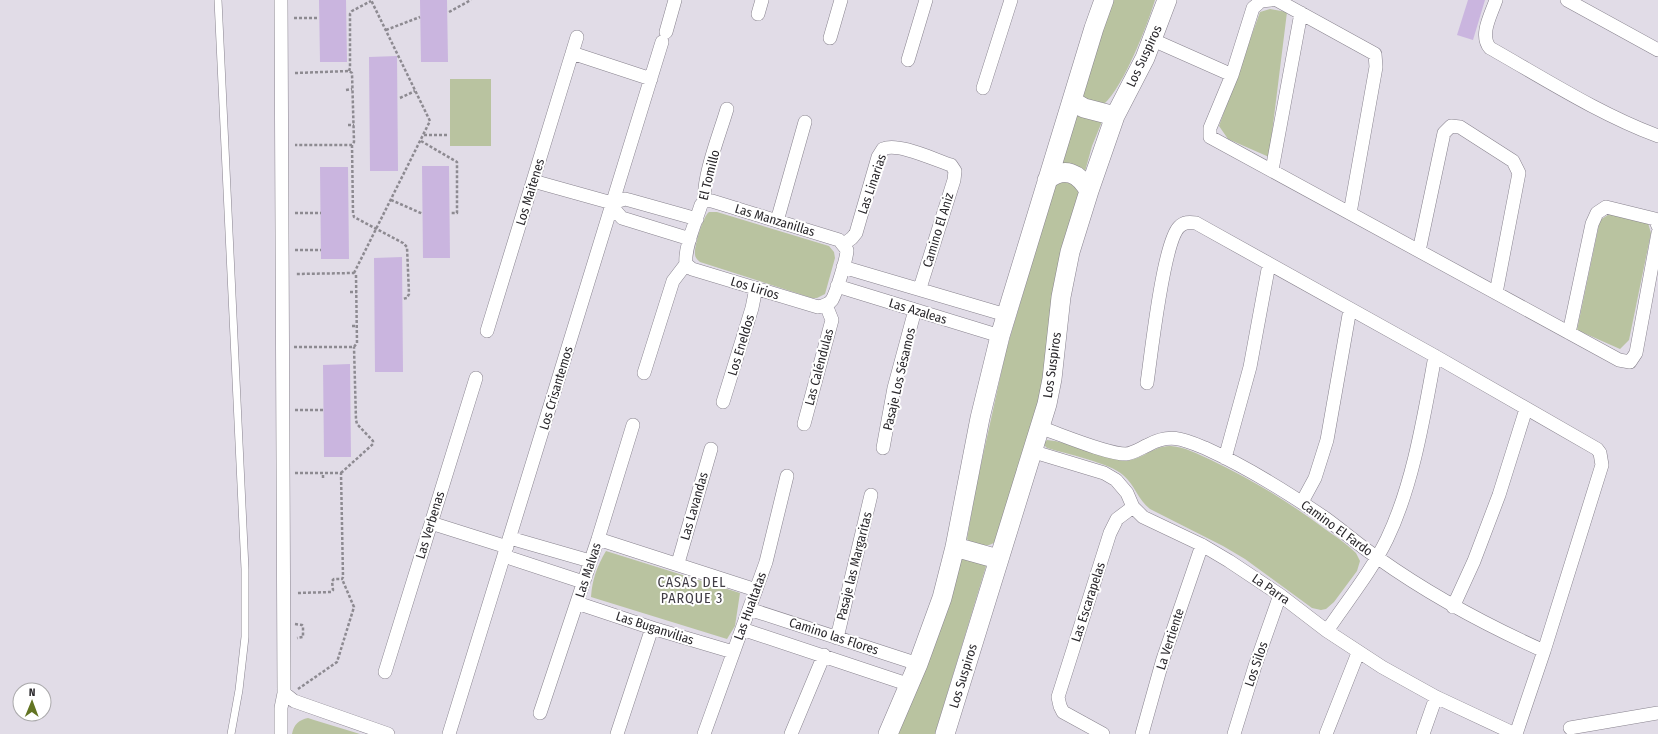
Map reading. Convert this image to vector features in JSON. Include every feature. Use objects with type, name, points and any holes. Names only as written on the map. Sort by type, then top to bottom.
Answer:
[{"type":"street","points":[[281,0],[289,691],[281,708],[281,734]]},
{"type":"street","name":"Los Crisantemos","points":[[449,734],[675,0]]},
{"type":"street","points":[[758,14],[762,0]]},
{"type":"street","points":[[830,38],[841,0]]},
{"type":"street","points":[[908,60],[926,0]]},
{"type":"street","points":[[983,88],[1011,0]]},
{"type":"street","points":[[888,734],[910,685],[942,598],[955,547],[980,418],[1000,336],[1047,180],[1104,0]]},
{"type":"street","name":"Los Suspiros","points":[[945,734],[1039,427],[1052,379],[1064,280],[1089,191],[1115,116],[1153,40],[1167,0]]},
{"type":"street","points":[[1271,0],[1261,2],[1253,8],[1232,75],[1210,128],[1210,137],[1619,360],[1630,362],[1636,353],[1658,233]]},
{"type":"street","points":[[1277,0],[1375,54],[1376,67],[1350,213]]},
{"type":"street","points":[[1496,0],[1485,33],[1486,43],[1490,48],[1594,106],[1637,128],[1658,136]]},
{"type":"street","points":[[1567,0],[1658,50]]},
{"type":"street","points":[[1272,170],[1301,13]]},
{"type":"street","name":"Los Maitenes","points":[[487,331],[577,37]]},
{"type":"street","points":[[1153,40],[1232,75]]},
{"type":"street","points":[[572,53],[651,79]]},
{"type":"street","points":[[1072,101],[1084,108],[1115,116]]},
{"type":"street","name":"El Tomillo","points":[[686,264],[685,258],[690,239],[705,200],[704,191],[706,181],[727,109]]},
{"type":"street","points":[[777,221],[805,122]]},
{"type":"street","points":[[1419,251],[1444,133],[1451,126],[1460,126],[1514,161],[1519,173],[1496,293]]},
{"type":"street","name":"Las Linarias","points":[[844,244],[856,233],[878,157],[883,149],[890,147],[900,148],[951,165],[955,171]]},
{"type":"street","name":"Camino El Aniz","points":[[920,288],[954,180],[955,171]]},
{"type":"street","points":[[1047,180],[1057,173],[1070,173],[1079,178],[1089,191]]},
{"type":"street","points":[[533,181],[612,203],[625,199],[697,219]]},
{"type":"street","name":"Las Manzanillas","points":[[705,200],[836,239],[844,244]]},
{"type":"street","points":[[612,203],[615,210],[622,218],[690,239]]},
{"type":"street","points":[[1569,333],[1592,224],[1597,213],[1606,207],[1655,219],[1658,226]]},
{"type":"street","points":[[1147,383],[1164,276],[1174,236],[1178,228],[1184,223],[1196,223],[1435,356],[1597,449],[1600,453],[1602,465],[1544,651],[1515,734]]},
{"type":"street","points":[[826,305],[833,299],[847,253],[844,244]]},
{"type":"street","points":[[644,373],[673,281],[686,264]]},
{"type":"street","name":"Los Lirios","points":[[686,264],[692,269],[814,306],[821,307],[826,305]]},
{"type":"street","points":[[1225,458],[1249,374],[1269,264]]},
{"type":"street","name":"Las Azaleas","points":[[843,266],[1006,315]]},
{"type":"street","name":"Las Azaleas","points":[[837,286],[1000,336]]},
{"type":"street","name":"Los Eneldos","points":[[723,402],[752,308],[756,288]]},
{"type":"street","name":"Las Caléndulas","points":[[804,424],[832,320],[826,305]]},
{"type":"street","points":[[1302,502],[1315,478],[1327,440],[1350,309]]},
{"type":"street","name":"Pasaje Los Sésamos","points":[[883,448],[894,388],[916,310]]},
{"type":"street","points":[[1326,631],[1377,558],[1387,538],[1405,490],[1422,422],[1435,356]]},
{"type":"street","name":"Las Verbenas","points":[[385,672],[476,378]]},
{"type":"street","points":[[1454,607],[1500,495],[1526,409]]},
{"type":"street","name":"Las Malvas","points":[[540,714],[598,539],[633,425]]},
{"type":"street","name":"Camino El Fardo","points":[[1039,427],[1118,453],[1132,452],[1156,440],[1168,438],[1184,440],[1225,458],[1270,482],[1302,502],[1377,558],[1454,607],[1512,637],[1544,651]]},
{"type":"street","name":"Las Lavandas","points":[[678,563],[711,449]]},
{"type":"street","name":"La Parra","points":[[1031,451],[1104,473],[1116,480],[1123,488],[1134,507],[1143,516],[1202,545],[1241,568],[1358,653],[1436,697],[1515,734]]},
{"type":"street","name":"Las Hualtatas","points":[[704,734],[766,562],[787,476]]},
{"type":"street","name":"Pasaje las Margaritas","points":[[837,638],[871,495]]},
{"type":"street","name":"Las Escarapelas","points":[[1103,734],[1068,715],[1060,706],[1058,697],[1110,533],[1117,519],[1134,507]]},
{"type":"street","points":[[431,522],[507,547],[583,582]]},
{"type":"street","points":[[598,539],[678,563],[756,590]]},
{"type":"street","name":"La Vertiente","points":[[1142,734],[1172,631],[1202,545]]},
{"type":"street","points":[[507,547],[590,561]]},
{"type":"street","points":[[955,547],[998,559]]},
{"type":"street","name":"Los Silos","points":[[1234,734],[1255,666],[1280,595]]},
{"type":"street","name":"Las Buganvilias","points":[[577,603],[652,628],[733,652]]},
{"type":"street","name":"Camino las Flores","points":[[749,609],[918,664]]},
{"type":"street","points":[[617,734],[652,628]]},
{"type":"street","name":"Camino las Flores","points":[[742,629],[910,685]]},
{"type":"street","points":[[1326,734],[1358,653]]},
{"type":"street","points":[[791,734],[824,656]]},
{"type":"street","points":[[289,691],[294,701],[388,734]]},
{"type":"street","points":[[1423,734],[1436,697]]},
{"type":"street","points":[[1570,728],[1658,713]]},
{"type":"lane","points":[[218,0],[245,569],[245,638],[239,690],[231,734]]},
{"type":"path","points":[[354,273],[377,229],[424,136],[430,122],[371,0],[352,11],[350,14],[349,71],[352,73],[354,125],[354,142],[352,145],[352,213],[354,217],[377,229],[403,242],[407,247],[409,294],[407,298],[402,300]]},
{"type":"path","points":[[449,12],[471,0]]},
{"type":"path","points":[[386,30],[420,17]]},
{"type":"path","points":[[289,18],[319,18]]},
{"type":"path","points":[[290,73],[349,71]]},
{"type":"path","points":[[346,90],[352,89]]},
{"type":"path","points":[[400,98],[415,91]]},
{"type":"path","points":[[348,125],[354,125]]},
{"type":"path","points":[[424,136],[447,135]]},
{"type":"path","points":[[421,141],[457,162],[457,213],[451,214]]},
{"type":"path","points":[[290,148],[293,145],[352,145]]},
{"type":"path","points":[[391,200],[423,214]]},
{"type":"path","points":[[290,213],[320,213]]},
{"type":"path","points":[[290,249],[321,250]]},
{"type":"path","points":[[290,273],[354,273]]},
{"type":"path","points":[[293,471],[295,473],[341,473],[373,444],[373,441],[357,424],[356,420],[354,346],[357,343],[357,292],[356,275],[354,273]]},
{"type":"path","points":[[350,292],[357,292]]},
{"type":"path","points":[[352,326],[357,326]]},
{"type":"path","points":[[292,349],[293,347],[354,346]]},
{"type":"path","points":[[292,410],[324,410]]},
{"type":"path","points":[[322,478],[323,472]]},
{"type":"path","points":[[289,691],[294,692],[337,662],[354,607],[342,579],[341,473]]},
{"type":"path","points":[[293,594],[331,592],[333,590],[332,581],[334,579],[342,579]]},
{"type":"path","points":[[293,640],[303,637],[303,626],[294,623]]},
{"type":"green space","points":[[1111,0],[1155,0],[1141,40],[1127,70],[1112,95],[1104,104],[1088,101],[1083,96]]},
{"type":"green space","points":[[1270,9],[1287,12],[1269,157],[1228,139],[1219,126],[1260,12]]},
{"type":"green space","points":[[450,79],[491,79],[491,146],[450,146]]},
{"type":"green space","points":[[1076,107],[1103,119],[1092,146],[1084,175],[1057,167]]},
{"type":"green space","points":[[1058,181],[1080,185],[1041,395],[995,542],[985,546],[977,545],[967,539],[976,487],[1006,351],[1054,189]]},
{"type":"green space","points":[[709,212],[717,212],[829,246],[834,252],[835,258],[825,294],[817,298],[812,298],[700,262],[695,255],[695,250],[699,232]]},
{"type":"green space","points":[[1611,213],[1648,223],[1651,233],[1629,340],[1620,349],[1577,330],[1600,220]]},
{"type":"green space","points":[[1047,440],[1056,441],[1102,456],[1127,461],[1164,446],[1186,449],[1196,453],[1226,467],[1270,492],[1341,540],[1356,553],[1360,561],[1357,571],[1334,602],[1326,609],[1321,610],[1312,608],[1245,559],[1223,546],[1150,509],[1142,501],[1131,483],[1117,471],[1099,463],[1047,448],[1043,444]]},
{"type":"green space","points":[[606,551],[740,593],[735,626],[727,639],[591,597],[592,585],[600,562]]},
{"type":"green space","points":[[961,555],[987,563],[935,734],[897,734],[931,656]]},
{"type":"green space","points":[[308,718],[360,734],[292,734],[297,723]]},
{"type":"building","points":[[319,0],[346,0],[347,62],[320,62]]},
{"type":"building","points":[[420,0],[447,0],[448,62],[421,62]]},
{"type":"building","points":[[1468,0],[1485,0],[1473,40],[1457,35]]},
{"type":"building","points":[[397,56],[398,171],[370,171],[369,57]]},
{"type":"building","points":[[422,166],[449,166],[450,258],[423,258]]},
{"type":"building","points":[[320,167],[348,167],[349,259],[321,259]]},
{"type":"building","points":[[402,257],[403,372],[375,372],[374,258]]},
{"type":"building","points":[[350,364],[351,457],[324,457],[323,365]]},
{"type":"district","name":"CASAS DEL PARQUE 3","points":[[692,590]]}]
